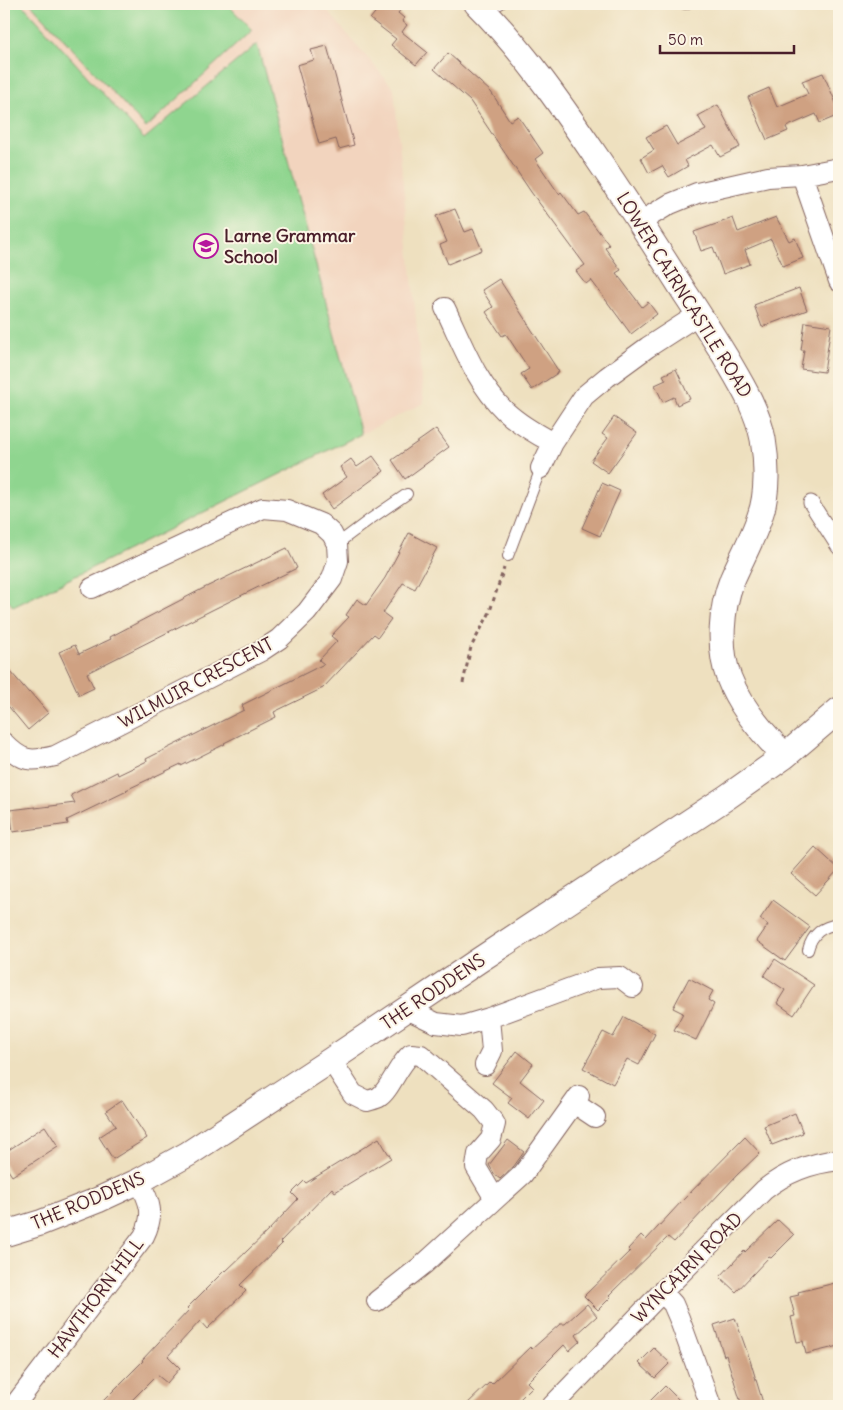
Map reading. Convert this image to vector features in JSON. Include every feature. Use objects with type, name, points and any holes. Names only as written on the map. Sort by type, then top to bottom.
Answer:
[{"type":"street","name":"LOWER CAIRNCASTLE ROAD","points":[[486,5],[498,26],[525,57],[576,126],[640,222],[747,392],[763,438],[765,499],[760,517],[731,582],[722,625],[723,652],[729,678],[740,699],[759,728],[785,756]]},
{"type":"street","points":[[640,222],[670,204],[697,192],[768,177],[802,175],[839,168]]},
{"type":"street","points":[[802,175],[839,281]]},
{"type":"street","points":[[445,308],[474,368],[488,391],[510,415],[530,431],[553,443]]},
{"type":"street","points":[[541,468],[553,443],[580,402],[595,386],[648,347],[699,314]]},
{"type":"street","points":[[811,503],[839,547]]},
{"type":"street","points":[[92,588],[263,508],[287,510],[320,524],[332,534],[337,544]]},
{"type":"street","name":"WILMUIR CRESCENT","points":[[4,742],[10,749],[24,758],[37,761],[55,756],[261,651],[279,639],[306,612],[332,579],[338,561],[337,544]]},
{"type":"street","name":"THE RODDENS","points":[[4,1234],[40,1223],[98,1200],[139,1181],[188,1154],[727,797],[785,756],[839,710]]},
{"type":"street","points":[[407,1009],[436,1023],[462,1026],[598,978],[620,977],[633,987]]},
{"type":"street","points":[[485,1065],[492,1051],[489,1018]]},
{"type":"street","points":[[331,1060],[354,1094],[367,1101],[379,1097],[404,1060],[411,1054],[421,1055],[484,1110],[495,1124],[491,1139],[478,1154],[476,1167],[495,1199]]},
{"type":"street","points":[[380,1291],[424,1264],[523,1174],[577,1100],[595,1117]]},
{"type":"street","name":"WYNCAIRN ROAD","points":[[552,1406],[662,1292],[771,1184],[782,1176],[805,1166],[839,1160]]},
{"type":"street","name":"HAWTHORN HILL","points":[[14,1406],[142,1239],[149,1224],[150,1211],[147,1197],[139,1181]]},
{"type":"street","points":[[662,1292],[672,1304],[679,1318],[711,1406]]},
{"type":"lane","points":[[508,556],[541,468]]},
{"type":"lane","points":[[337,544],[406,494]]},
{"type":"lane","points":[[808,950],[810,942],[818,931],[839,924]]},
{"type":"path","points":[[463,683],[471,647],[488,614],[508,556]]},
{"type":"shaded area","name":"Larne Grammar School","points":[[4,4],[322,4],[394,89],[424,403],[13,607],[4,593]]},
{"type":"green space","name":"Larne Grammar School","points":[[4,4],[22,4],[144,139],[257,44],[361,434],[13,607],[4,593]]},
{"type":"green space","points":[[31,4],[227,4],[252,30],[146,128]]},
{"type":"building","points":[[382,4],[405,4],[398,13],[404,18],[402,21],[407,25],[402,32],[427,52],[416,65],[391,45],[396,39],[370,19]]},
{"type":"building","points":[[327,46],[354,145],[339,149],[336,139],[319,144],[297,65],[314,60],[311,50]]},
{"type":"building","points":[[448,53],[491,92],[510,121],[518,116],[543,153],[535,159],[559,194],[561,192],[578,215],[584,212],[609,245],[605,248],[621,270],[616,273],[642,307],[648,302],[657,314],[631,334],[591,280],[586,284],[576,271],[585,265],[531,192],[470,101],[434,69]]},
{"type":"building","points":[[823,73],[839,110],[839,115],[820,123],[816,114],[786,127],[788,131],[767,140],[748,97],[769,88],[777,107],[808,94],[802,81]]},
{"type":"building","points":[[718,105],[740,147],[720,157],[713,145],[685,160],[688,166],[669,177],[662,166],[649,173],[641,158],[654,150],[646,137],[666,126],[677,145],[706,130],[698,116]]},
{"type":"building","points":[[455,209],[465,232],[473,229],[482,250],[448,264],[440,245],[447,242],[436,216]]},
{"type":"building","points":[[776,217],[789,241],[795,238],[803,258],[783,266],[771,239],[745,250],[750,264],[723,274],[713,247],[701,251],[694,232],[733,218],[738,232]]},
{"type":"building","points":[[499,279],[559,372],[532,390],[521,374],[529,369],[506,334],[502,336],[486,312],[493,307],[482,290]]},
{"type":"building","points":[[799,288],[807,310],[762,327],[754,305]]},
{"type":"building","points":[[805,322],[831,326],[824,372],[801,369],[804,350],[801,350]]},
{"type":"building","points":[[676,369],[690,399],[677,405],[674,397],[663,402],[655,385],[666,380],[663,375]]},
{"type":"building","points":[[614,417],[637,433],[608,473],[591,461],[608,438],[602,434]]},
{"type":"building","points":[[436,429],[449,447],[405,479],[392,460]]},
{"type":"building","points":[[373,456],[384,471],[332,509],[322,495],[347,477],[340,467],[351,459],[357,467]]},
{"type":"building","points":[[602,483],[620,491],[600,536],[582,528]]},
{"type":"building","points":[[409,533],[437,548],[415,589],[403,583],[383,613],[391,619],[378,637],[374,634],[323,688],[274,712],[276,717],[225,744],[67,820],[68,824],[13,832],[10,810],[75,803],[71,795],[117,772],[118,775],[147,761],[146,759],[244,710],[242,705],[324,664],[319,660],[337,641],[331,636],[349,617],[346,615],[357,599],[366,605],[385,578]]},
{"type":"building","points":[[287,548],[297,568],[87,673],[94,688],[79,695],[59,652],[75,645],[79,654],[111,639],[110,637],[204,588]]},
{"type":"building","points":[[4,664],[48,713],[28,730],[4,701]]},
{"type":"building","points":[[815,847],[839,869],[815,895],[791,874]]},
{"type":"building","points":[[773,900],[810,927],[785,961],[757,941],[768,925],[760,919]]},
{"type":"building","points":[[775,959],[814,985],[794,1015],[777,1003],[785,990],[764,976]]},
{"type":"building","points":[[689,978],[713,991],[708,1000],[714,1004],[696,1040],[674,1030],[683,1013],[673,1008]]},
{"type":"building","points":[[624,1017],[655,1034],[639,1065],[627,1059],[613,1084],[583,1068],[603,1032],[613,1037]]},
{"type":"building","points":[[517,1051],[533,1064],[520,1081],[544,1100],[529,1119],[508,1103],[512,1098],[492,1083]]},
{"type":"building","points":[[122,1100],[147,1138],[113,1159],[99,1137],[116,1126],[106,1111]]},
{"type":"building","points":[[795,1113],[803,1133],[772,1145],[764,1126]]},
{"type":"building","points":[[45,1126],[58,1146],[12,1176],[4,1164],[4,1153]]},
{"type":"building","points":[[745,1137],[760,1153],[674,1242],[668,1237],[609,1295],[611,1297],[598,1310],[584,1296],[630,1251],[628,1249],[641,1235],[646,1240]]},
{"type":"building","points":[[379,1138],[391,1158],[335,1192],[332,1188],[280,1242],[282,1244],[240,1285],[246,1291],[207,1329],[200,1321],[168,1356],[180,1368],[167,1383],[157,1375],[126,1406],[98,1406],[143,1361],[189,1310],[187,1308],[269,1230],[298,1199],[292,1193],[304,1181],[306,1183]]},
{"type":"building","points":[[508,1140],[524,1152],[514,1166],[500,1179],[489,1165]]},
{"type":"building","points":[[778,1220],[794,1235],[771,1258],[769,1257],[736,1292],[720,1277],[744,1251]]},
{"type":"building","points":[[839,1282],[839,1346],[806,1354],[803,1341],[797,1342],[791,1317],[795,1316],[790,1297],[799,1295],[798,1292]]},
{"type":"building","points":[[587,1304],[597,1316],[576,1335],[580,1341],[569,1351],[564,1345],[527,1382],[532,1387],[513,1406],[465,1406],[490,1382],[492,1384],[530,1347],[532,1349],[560,1324],[565,1324]]},
{"type":"building","points":[[735,1318],[764,1406],[742,1406],[726,1355],[724,1356],[714,1325]]},
{"type":"building","points":[[654,1348],[670,1363],[655,1378],[639,1363]]},
{"type":"building","points":[[665,1386],[685,1406],[645,1406]]},
{"type":"place","name":"Larne Grammar School","points":[[206,246]]}]
